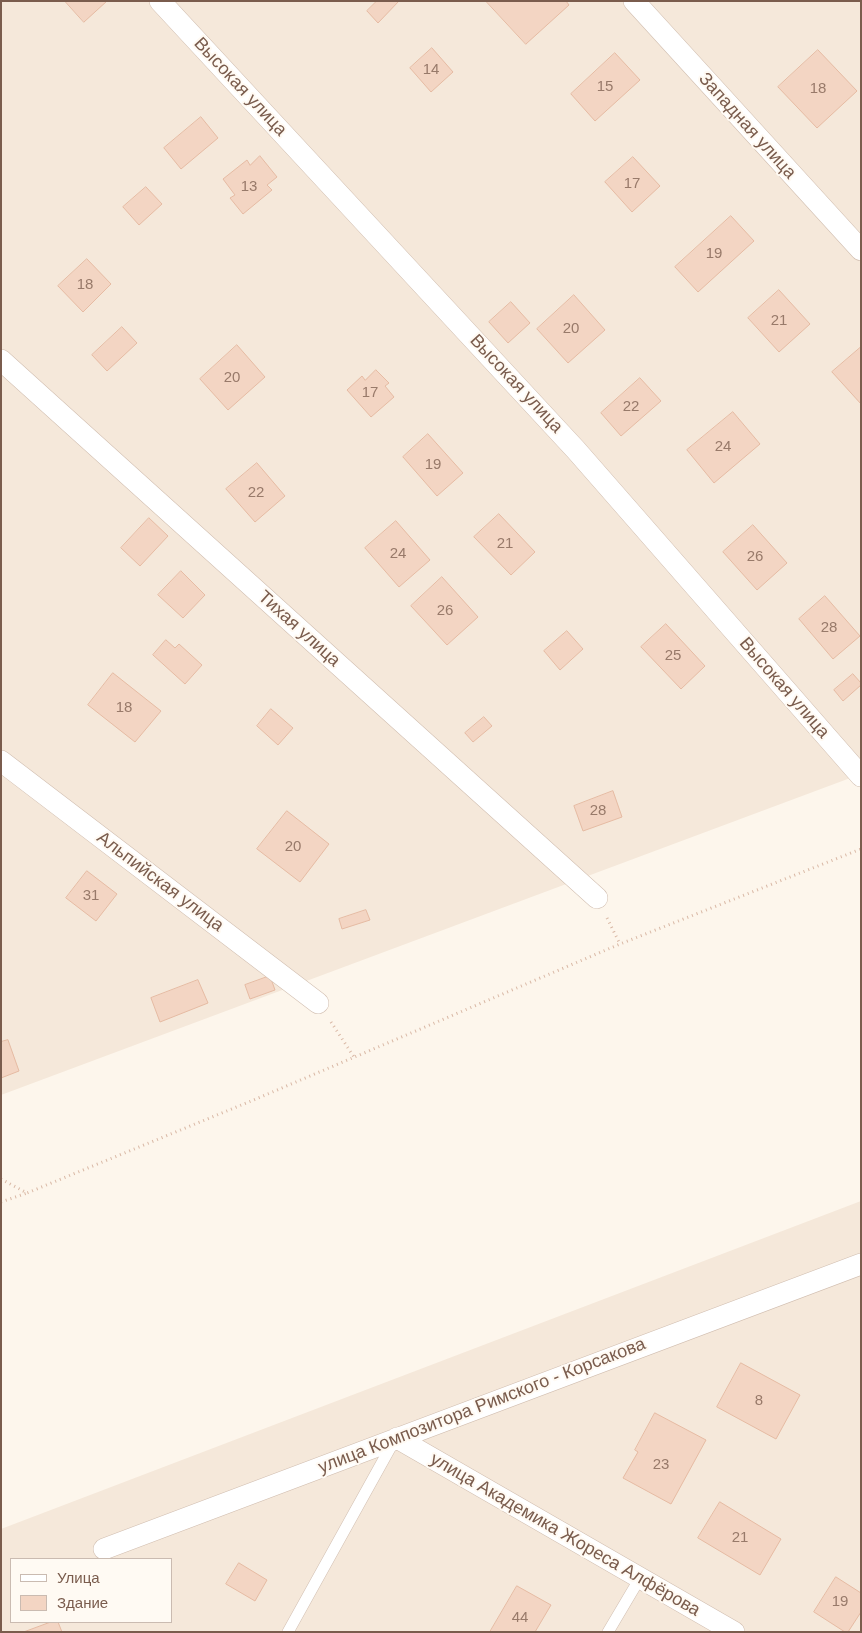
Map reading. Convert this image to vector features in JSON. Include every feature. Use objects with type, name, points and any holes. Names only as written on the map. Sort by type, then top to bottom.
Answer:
[{"type":"street","name":"Высокая улица","points":[[160,1],[576,450],[861,776]]},
{"type":"street","name":"Западная улица","points":[[634,1],[861,250]]},
{"type":"street","name":"Тихая улица","points":[[1,360],[597,898]]},
{"type":"street","name":"Альпийская улица","points":[[1,761],[318,1003]]},
{"type":"street","name":"улица Композитора Римского - Корсакова","points":[[104,1549],[861,1264]]},
{"type":"street","name":"улица Академика Жореса Алфёрова","points":[[396,1438],[734,1632]]},
{"type":"lane","points":[[288,1632],[396,1438]]},
{"type":"lane","points":[[608,1632],[640,1578]]},
{"type":"path","points":[[1,1202],[27,1193],[354,1057],[620,944],[861,849]]},
{"type":"path","points":[[318,1003],[354,1057]]},
{"type":"path","points":[[1,1178],[27,1193]]},
{"type":"shaded area","points":[[1,1],[861,1],[861,774],[1,1095]]},
{"type":"shaded area","points":[[861,1201],[861,1632],[1,1632],[1,1529]]},
{"type":"building","points":[[65,1],[107,1],[84,22]]},
{"type":"building","points":[[377,1],[399,1],[378,23],[367,11]]},
{"type":"building","points":[[486,1],[566,1],[569,5],[526,44]]},
{"type":"building","points":[[432,48],[453,72],[431,92],[410,68]]},
{"type":"building","points":[[818,50],[857,91],[817,128],[778,87]]},
{"type":"building","points":[[615,53],[640,80],[595,121],[571,94]]},
{"type":"building","points":[[201,117],[218,138],[181,169],[164,148]]},
{"type":"building","points":[[260,156],[277,177],[267,185],[272,190],[243,214],[230,198],[235,195],[223,179],[247,160],[250,165]]},
{"type":"building","points":[[633,157],[660,186],[632,212],[605,182]]},
{"type":"building","points":[[146,187],[162,204],[139,225],[123,207]]},
{"type":"building","points":[[731,216],[754,241],[698,292],[675,267]]},
{"type":"building","points":[[87,259],[111,284],[83,312],[58,286]]},
{"type":"building","points":[[779,290],[810,324],[779,352],[748,318]]},
{"type":"building","points":[[574,295],[605,330],[568,363],[537,329]]},
{"type":"building","points":[[511,302],[530,323],[508,343],[489,322]]},
{"type":"building","points":[[122,327],[137,343],[107,371],[92,355]]},
{"type":"building","points":[[237,345],[265,377],[228,410],[200,379]]},
{"type":"building","points":[[861,347],[861,404],[832,372]]},
{"type":"building","points":[[376,370],[389,383],[385,386],[394,397],[371,417],[347,390],[362,376],[365,380]]},
{"type":"building","points":[[640,378],[661,401],[621,436],[601,413]]},
{"type":"building","points":[[733,412],[760,444],[714,483],[687,450]]},
{"type":"building","points":[[428,434],[463,473],[437,496],[403,457]]},
{"type":"building","points":[[257,463],[285,496],[255,522],[226,489]]},
{"type":"building","points":[[499,514],[535,552],[511,575],[474,537]]},
{"type":"building","points":[[149,518],[168,536],[140,566],[121,548]]},
{"type":"building","points":[[396,521],[430,560],[399,587],[365,548]]},
{"type":"building","points":[[753,525],[787,563],[757,590],[723,552]]},
{"type":"building","points":[[181,571],[205,595],[183,618],[158,595]]},
{"type":"building","points":[[442,577],[478,617],[447,645],[411,606]]},
{"type":"building","points":[[825,596],[860,636],[833,659],[799,619]]},
{"type":"building","points":[[666,624],[705,666],[681,689],[641,647]]},
{"type":"building","points":[[567,631],[583,649],[560,670],[544,651]]},
{"type":"building","points":[[166,640],[175,648],[179,644],[202,665],[185,684],[153,655]]},
{"type":"building","points":[[113,673],[161,711],[135,742],[88,705]]},
{"type":"building","points":[[853,674],[861,685],[843,701],[834,690]]},
{"type":"building","points":[[271,709],[293,728],[278,745],[257,726]]},
{"type":"building","points":[[484,717],[492,726],[473,742],[465,733]]},
{"type":"building","points":[[613,791],[622,817],[583,831],[574,806]]},
{"type":"building","points":[[287,811],[329,844],[300,882],[257,849]]},
{"type":"building","points":[[87,871],[117,894],[96,921],[66,898]]},
{"type":"building","points":[[366,910],[370,920],[342,929],[339,919]]},
{"type":"building","points":[[270,976],[275,990],[250,999],[245,985]]},
{"type":"building","points":[[198,980],[208,1003],[160,1022],[151,998]]},
{"type":"building","points":[[8,1040],[19,1071],[1,1078],[1,1042]]},
{"type":"building","points":[[741,1363],[800,1395],[776,1439],[717,1407]]},
{"type":"building","points":[[655,1413],[706,1440],[671,1504],[623,1478],[638,1452],[635,1450]]},
{"type":"building","points":[[720,1502],[781,1539],[760,1575],[698,1538]]},
{"type":"building","points":[[239,1563],[267,1580],[255,1601],[226,1584]]},
{"type":"building","points":[[836,1577],[861,1593],[861,1612],[848,1632],[845,1632],[814,1612]]},
{"type":"building","points":[[517,1586],[551,1605],[535,1632],[490,1632]]},
{"type":"building","points":[[48,1623],[58,1623],[62,1632],[24,1632]]}]
